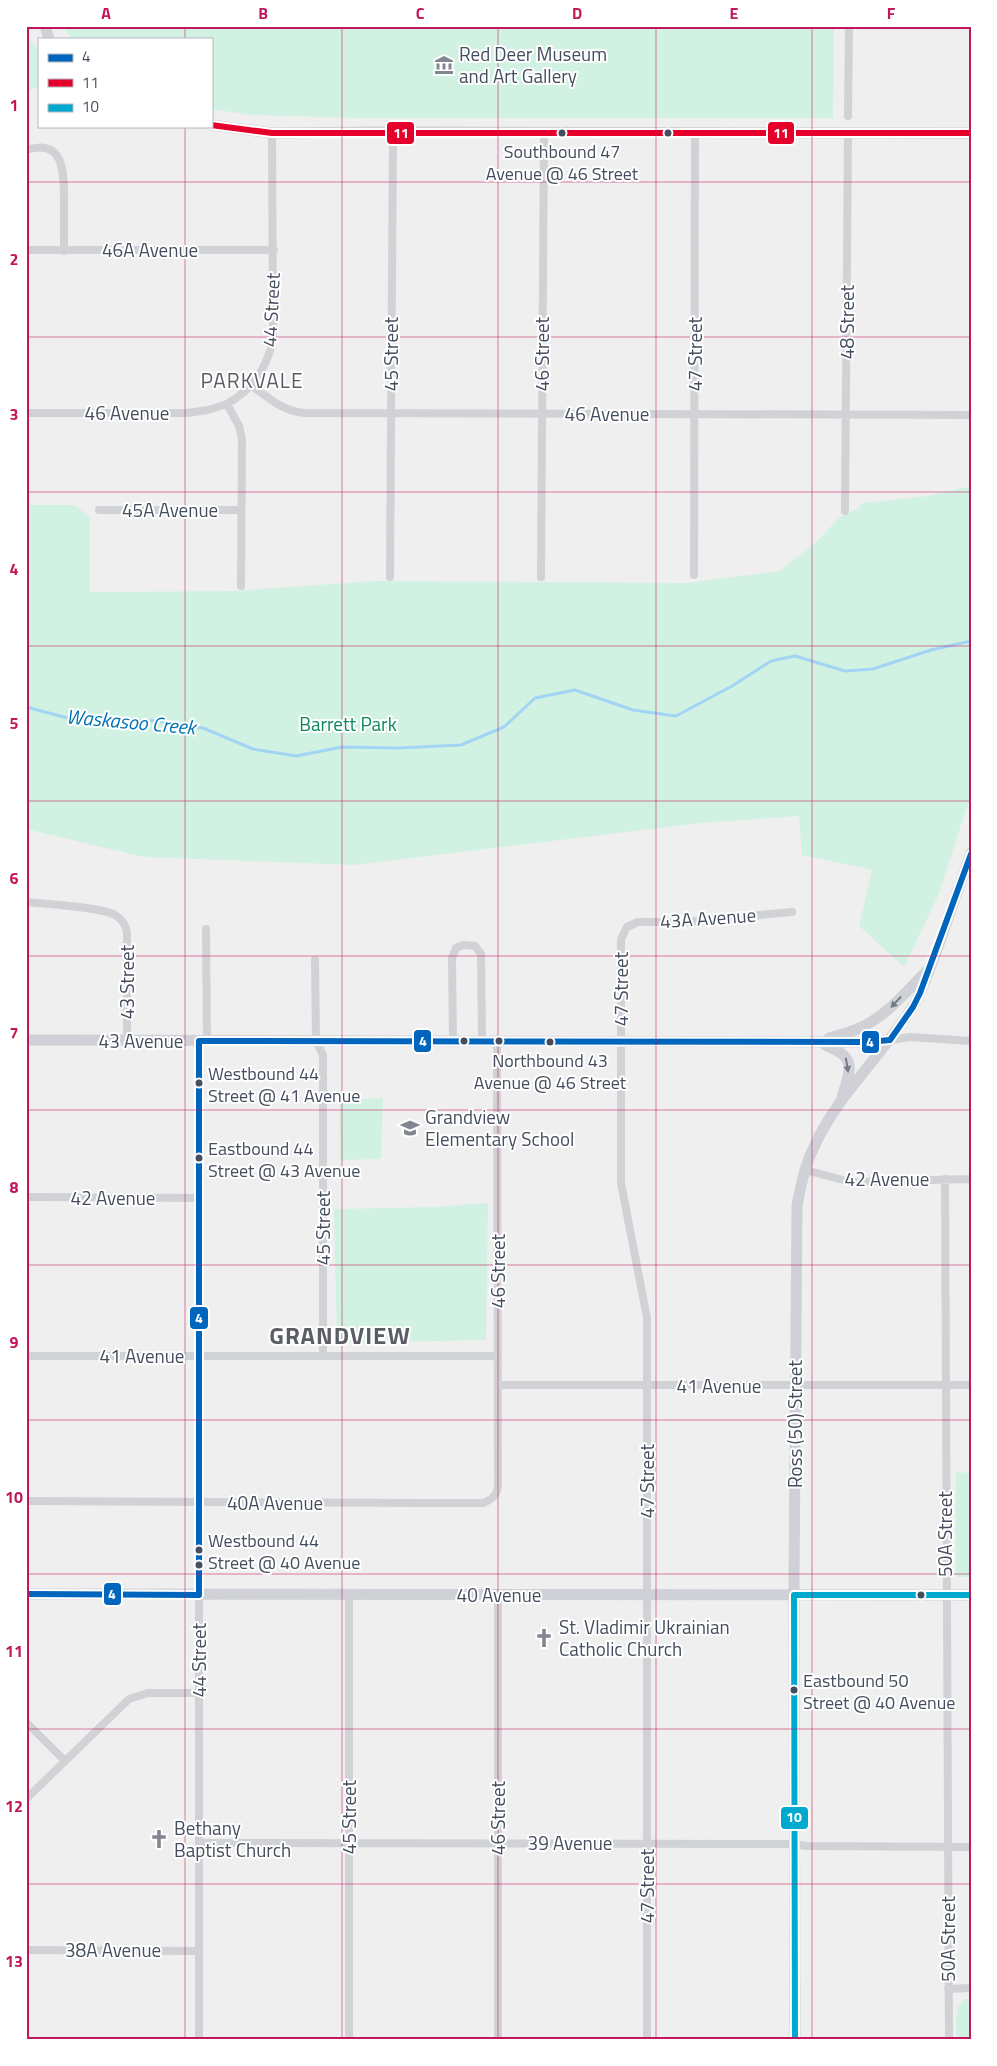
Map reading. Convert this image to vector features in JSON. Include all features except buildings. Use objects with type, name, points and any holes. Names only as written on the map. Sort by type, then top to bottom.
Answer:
[{"type":"main road","points":[[45,26],[49,38]]},
{"type":"main road","points":[[212,126],[272,133],[971,133]]},
{"type":"main road","name":"Ross (50) Street","points":[[795,2040],[794,1595],[796,1214],[805,1170],[818,1139],[840,1104],[890,1040],[916,1001],[930,968],[971,853]]},
{"type":"main road","points":[[818,1042],[854,1030],[877,1018],[892,1008],[930,968]]},
{"type":"main road","name":"43 Avenue","points":[[26,1040],[498,1042],[868,1042],[890,1040]]},
{"type":"main road","points":[[818,1042],[840,1050],[848,1061],[848,1077],[840,1104]]},
{"type":"main road","name":"40 Avenue","points":[[26,1594],[971,1595]]},
{"type":"street","points":[[848,26],[848,116]]},
{"type":"street","name":"45 Street","points":[[390,577],[392,132]]},
{"type":"street","name":"46 Street","points":[[541,577],[544,132]]},
{"type":"street","name":"44 Street","points":[[226,404],[252,385],[267,361],[273,340],[272,133]]},
{"type":"street","name":"47 Street","points":[[694,575],[695,133]]},
{"type":"street","name":"48 Street","points":[[845,511],[848,133]]},
{"type":"street","points":[[26,150],[41,147],[48,148],[54,151],[60,161],[64,176],[64,250]]},
{"type":"street","name":"46A Avenue","points":[[26,250],[274,250]]},
{"type":"street","name":"46 Avenue","points":[[252,385],[277,405],[298,413],[971,415]]},
{"type":"street","points":[[226,404],[239,426],[242,439],[241,586]]},
{"type":"street","name":"46 Avenue","points":[[26,413],[188,413],[215,409],[226,404]]},
{"type":"street","name":"45A Avenue","points":[[99,510],[241,510]]},
{"type":"street","name":"43 Street","points":[[26,902],[108,911],[120,918],[125,924],[127,934],[127,1041]]},
{"type":"street","name":"43A Avenue","points":[[627,927],[641,922],[686,922],[792,912]]},
{"type":"street","name":"47 Street","points":[[627,927],[620,939],[621,1183],[646,1310],[647,2040]]},
{"type":"street","name":"44 Street","points":[[199,2040],[199,1198],[206,929]]},
{"type":"street","points":[[453,1041],[452,958],[456,948],[467,944],[475,946],[481,954],[482,1041]]},
{"type":"street","points":[[315,960],[316,1041]]},
{"type":"street","name":"43 Avenue","points":[[890,1040],[910,1037],[971,1041]]},
{"type":"street","name":"45 Street","points":[[316,1041],[323,1055],[323,1356]]},
{"type":"street","name":"46 Street","points":[[493,1498],[498,1490],[498,1042]]},
{"type":"street","name":"42 Avenue","points":[[805,1170],[851,1182],[971,1179]]},
{"type":"street","name":"50A Street","points":[[945,1179],[948,2040]]},
{"type":"street","name":"42 Avenue","points":[[26,1197],[199,1198]]},
{"type":"street","name":"41 Avenue","points":[[26,1356],[498,1356]]},
{"type":"street","name":"41 Avenue","points":[[498,1385],[971,1385]]},
{"type":"street","name":"40A Avenue","points":[[26,1501],[483,1503],[493,1498]]},
{"type":"street","name":"45 Street","points":[[349,1595],[349,2040]]},
{"type":"street","name":"46 Street","points":[[498,1595],[498,2040]]},
{"type":"street","points":[[26,1799],[134,1696],[148,1693],[200,1692]]},
{"type":"street","points":[[26,1722],[65,1761]]},
{"type":"street","name":"39 Avenue","points":[[199,1843],[795,1844],[806,1846],[971,1847]]},
{"type":"street","name":"38A Avenue","points":[[26,1950],[199,1951]]},
{"type":"street","points":[[948,1988],[971,1988]]},
{"type":"green space","points":[[26,26],[28,26],[28,38],[38,50],[38,87],[26,91]]},
{"type":"green space","points":[[62,26],[834,26],[833,118],[358,118],[250,115],[212,109],[212,38],[71,38]]},
{"type":"green space","name":"Barrett Park","points":[[971,486],[971,795],[938,896],[904,967],[859,926],[872,870],[802,855],[799,816],[701,823],[354,865],[143,857],[26,829],[26,505],[75,505],[90,518],[90,592],[233,591],[375,581],[685,583],[780,571],[815,543],[840,517],[857,509],[862,503],[928,496]]},
{"type":"green space","points":[[383,1098],[381,1159],[340,1160],[339,1100]]},
{"type":"green space","points":[[488,1203],[486,1340],[337,1343],[334,1209],[435,1207]]},
{"type":"green space","points":[[956,1472],[971,1473],[971,1577],[956,1577]]},
{"type":"green space","points":[[965,1999],[971,1999],[971,2040],[957,2040],[957,2012],[958,2007]]},
{"type":"waterway","name":"Waskasoo Creek","points":[[26,707],[68,718],[157,721],[203,728],[253,749],[296,756],[342,747],[399,748],[461,745],[504,727],[535,698],[575,690],[633,710],[676,716],[732,686],[771,661],[795,656],[845,671],[873,669],[931,650],[971,641]]},
{"type":"transit line","name":"11","points":[[212,125],[272,133],[971,133]]},
{"type":"transit line","name":"4","points":[[199,1041],[868,1042],[890,1040],[913,1007],[920,993],[971,854]]},
{"type":"transit line","name":"4","points":[[199,1041],[199,1595]]},
{"type":"transit line","name":"4","points":[[26,1594],[199,1595]]},
{"type":"transit line","name":"10","points":[[794,1595],[795,2040]]},
{"type":"transit line","name":"10","points":[[794,1595],[971,1595]]},
{"type":"place","name":"Red Deer Museum and Art Gallery","points":[[444,65]]},
{"type":"place","name":"Southbound 47 Avenue @ 46 Street","points":[[562,133]]},
{"type":"place","name":"Northbound 43 Avenue @ 46 Street","points":[[550,1042]]},
{"type":"place","name":"Westbound 44 Street @ 41 Avenue","points":[[199,1083]]},
{"type":"place","name":"Grandview Elementary School","points":[[410,1128]]},
{"type":"place","name":"Eastbound 44 Street @ 43 Avenue","points":[[199,1158]]},
{"type":"place","name":"Westbound 44 Street @ 40 Avenue","points":[[199,1550]]},
{"type":"place","name":"St. Vladimir Ukrainian Catholic Church","points":[[544,1638]]},
{"type":"place","name":"Eastbound 50 Street @ 40 Avenue","points":[[794,1690]]},
{"type":"place","name":"Bethany Baptist Church","points":[[159,1839]]},
{"type":"district","name":"PARKVALE","points":[[252,381]]},
{"type":"district","name":"GRANDVIEW","points":[[340,1336]]}]
